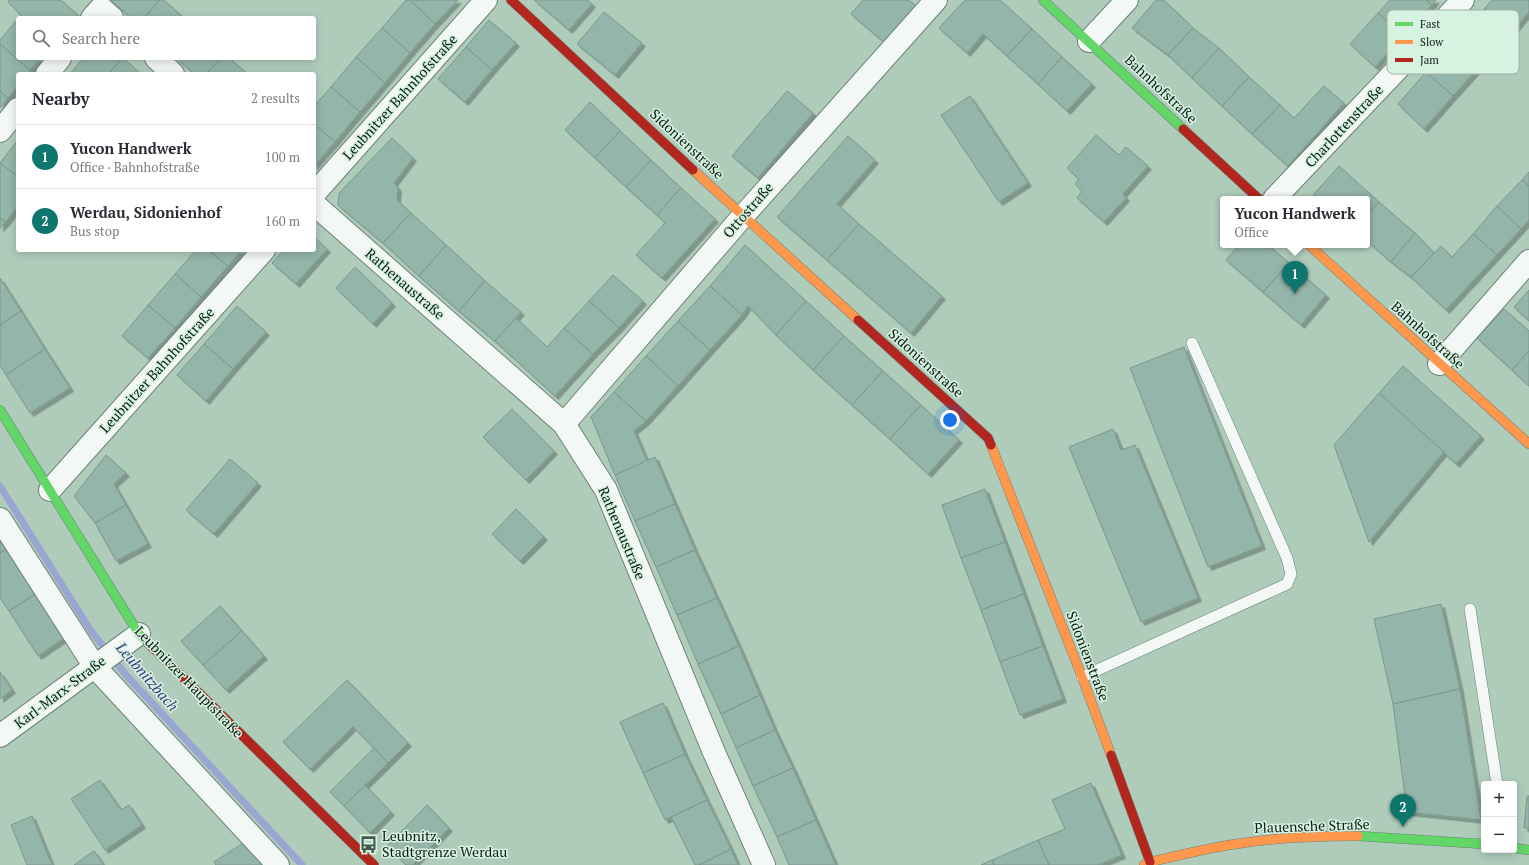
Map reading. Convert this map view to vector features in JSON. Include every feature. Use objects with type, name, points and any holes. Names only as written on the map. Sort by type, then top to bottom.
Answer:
[{"type":"street","name":"Leubnitzer Bahnhofstraße","points":[[316,192],[486,0]]},
{"type":"street","name":"Sidonienstraße","points":[[511,0],[743,216],[988,438],[1082,677],[1147,863]]},
{"type":"street","name":"Ottostraße","points":[[564,424],[743,216],[936,0]]},
{"type":"street","name":"Bahnhofstraße","points":[[1043,0],[1256,196]]},
{"type":"street","points":[[1089,41],[1126,0]]},
{"type":"street","name":"Charlottenstraße","points":[[1454,10],[1463,0]]},
{"type":"street","points":[[49,72],[58,60]]},
{"type":"street","points":[[158,60],[171,72]]},
{"type":"street","name":"Charlottenstraße","points":[[1277,196],[1393,74]]},
{"type":"street","points":[[0,131],[16,111]]},
{"type":"street","name":"Rathenaustraße","points":[[316,206],[564,424],[606,490],[713,750],[764,865]]},
{"type":"street","name":"Bahnhofstraße","points":[[1312,248],[1529,444]]},
{"type":"street","name":"Leubnitzer Bahnhofstraße","points":[[50,490],[262,252]]},
{"type":"street","points":[[1439,364],[1529,261]]},
{"type":"street","name":"Leubnitzer Hauptstraße","points":[[0,410],[139,634],[374,865]]},
{"type":"street","points":[[0,519],[106,658],[278,865]]},
{"type":"street","name":"Karl-Marx-Straße","points":[[0,736],[139,634]]},
{"type":"street","name":"Plauensche Straße","points":[[1147,863],[1239,844],[1288,838],[1420,838],[1481,844]]},
{"type":"street","points":[[1517,848],[1529,850]]},
{"type":"lane","points":[[1082,677],[1287,584],[1291,574],[1287,558],[1192,343]]},
{"type":"lane","points":[[1470,610],[1497,781]]},
{"type":"building","points":[[9,0],[61,0],[78,15],[20,16],[21,15],[8,2]]},
{"type":"building","points":[[111,0],[160,0],[146,16],[129,16]]},
{"type":"building","points":[[160,0],[164,0],[182,16],[146,16]]},
{"type":"building","points":[[406,0],[410,0],[435,24],[410,53],[382,28]]},
{"type":"building","points":[[410,0],[458,0],[435,24]]},
{"type":"building","points":[[534,0],[588,0],[592,4],[569,30]]},
{"type":"building","points":[[863,0],[909,0],[916,6],[885,43],[851,14]]},
{"type":"building","points":[[965,0],[1000,0],[1032,29],[1007,56],[983,34],[967,53],[939,28]]},
{"type":"building","points":[[1156,0],[1164,0],[1193,28],[1168,55],[1132,28]]},
{"type":"building","points":[[1390,0],[1426,0],[1432,5],[1427,10],[1387,10],[1387,21],[1378,13]]},
{"type":"building","points":[[1426,0],[1436,0],[1432,5]]},
{"type":"building","points":[[1492,0],[1529,0],[1529,12],[1519,24],[1519,10],[1487,10],[1485,8]]},
{"type":"building","points":[[604,12],[642,43],[615,75],[577,44]]},
{"type":"building","points":[[1378,13],[1387,21],[1387,54],[1375,67],[1350,44]]},
{"type":"building","points":[[489,20],[516,43],[492,70],[466,47]]},
{"type":"building","points":[[16,21],[16,58],[0,44],[0,40]]},
{"type":"building","points":[[382,28],[410,53],[385,83],[356,57]]},
{"type":"building","points":[[1193,28],[1219,48],[1192,78],[1168,55]]},
{"type":"building","points":[[1032,29],[1062,57],[1038,84],[1007,56]]},
{"type":"building","points":[[0,44],[16,58],[16,60],[18,60],[30,70],[28,72],[16,72],[16,88],[8,98],[0,91]]},
{"type":"building","points":[[466,47],[492,70],[465,102],[438,79]]},
{"type":"building","points":[[1219,48],[1249,77],[1222,106],[1192,78]]},
{"type":"building","points":[[356,57],[385,83],[360,112],[331,87]]},
{"type":"building","points":[[1062,57],[1092,84],[1067,111],[1038,84]]},
{"type":"building","points":[[18,60],[39,60],[30,70]]},
{"type":"building","points":[[81,60],[120,60],[111,72],[72,72]]},
{"type":"building","points":[[120,60],[125,60],[139,72],[111,72]]},
{"type":"building","points":[[178,60],[219,60],[208,72],[193,72]]},
{"type":"building","points":[[219,60],[231,60],[246,72],[208,72]]},
{"type":"building","points":[[1424,74],[1428,74],[1453,96],[1424,129],[1398,104]]},
{"type":"building","points":[[1428,74],[1473,74],[1453,96]]},
{"type":"building","points":[[1249,77],[1280,105],[1252,134],[1222,106]]},
{"type":"building","points":[[1324,86],[1344,103],[1288,166],[1252,134],[1280,105],[1294,118]]},
{"type":"building","points":[[331,87],[360,112],[335,142],[316,126],[316,104]]},
{"type":"building","points":[[0,91],[8,98],[0,108]]},
{"type":"building","points":[[787,91],[813,113],[758,178],[732,156]]},
{"type":"building","points":[[970,96],[1028,183],[999,202],[941,115]]},
{"type":"building","points":[[590,102],[620,131],[595,158],[565,130]]},
{"type":"building","points":[[316,126],[335,142],[316,164]]},
{"type":"building","points":[[620,131],[651,160],[626,187],[595,158]]},
{"type":"building","points":[[1096,135],[1119,155],[1126,147],[1148,166],[1123,194],[1126,198],[1104,222],[1077,198],[1082,191],[1075,184],[1079,179],[1067,168]]},
{"type":"building","points":[[848,136],[875,160],[837,204],[859,224],[827,260],[777,217]]},
{"type":"building","points":[[392,138],[413,158],[394,183],[398,188],[397,200],[411,213],[383,243],[338,205],[339,193]]},
{"type":"building","points":[[16,143],[16,175],[0,163]]},
{"type":"building","points":[[651,160],[681,188],[657,215],[626,187]]},
{"type":"building","points":[[0,163],[16,175],[16,209],[6,222],[0,218]]},
{"type":"building","points":[[1339,166],[1379,202],[1370,212],[1370,196],[1313,195]]},
{"type":"building","points":[[1529,172],[1529,186],[1522,180]]},
{"type":"building","points":[[1522,180],[1529,186],[1529,220],[1521,229],[1497,206]]},
{"type":"building","points":[[681,188],[715,219],[662,278],[636,255],[665,223],[657,215]]},
{"type":"building","points":[[1379,202],[1415,233],[1391,262],[1370,244],[1370,212]]},
{"type":"building","points":[[1497,206],[1521,229],[1497,255],[1473,234]]},
{"type":"building","points":[[411,213],[446,245],[419,276],[383,243]]},
{"type":"building","points":[[0,218],[6,222],[0,228]]},
{"type":"building","points":[[859,224],[942,296],[911,333],[827,260]]},
{"type":"building","points":[[1415,233],[1434,253],[1411,277],[1391,262]]},
{"type":"building","points":[[1473,234],[1497,255],[1446,310],[1411,277],[1441,246],[1452,257]]},
{"type":"building","points":[[316,239],[327,249],[296,284],[272,263],[282,252],[316,252]]},
{"type":"building","points":[[446,245],[485,281],[459,311],[419,276]]},
{"type":"building","points":[[745,245],[806,301],[776,335],[748,306],[742,315],[710,286]]},
{"type":"building","points":[[1236,248],[1272,248],[1289,263],[1263,292],[1226,260]]},
{"type":"building","points":[[194,252],[210,252],[228,266],[201,297],[175,274]]},
{"type":"building","points":[[210,252],[240,252],[228,266]]},
{"type":"building","points":[[1289,263],[1326,295],[1301,325],[1263,292]]},
{"type":"building","points":[[355,267],[392,303],[373,324],[336,288]]},
{"type":"building","points":[[175,274],[201,297],[175,328],[148,305]]},
{"type":"building","points":[[613,275],[643,301],[619,328],[589,301]]},
{"type":"building","points":[[0,278],[21,311],[0,325]]},
{"type":"building","points":[[485,281],[521,312],[495,341],[459,311]]},
{"type":"building","points":[[710,286],[742,315],[710,350],[678,321]]},
{"type":"building","points":[[1529,290],[1529,321],[1514,307]]},
{"type":"building","points":[[589,301],[619,328],[593,354],[564,328]]},
{"type":"building","points":[[806,301],[844,336],[813,370],[776,335]]},
{"type":"building","points":[[148,305],[175,328],[148,358],[122,336]]},
{"type":"building","points":[[237,306],[266,332],[233,369],[204,344]]},
{"type":"building","points":[[1504,309],[1529,331],[1529,351],[1512,370],[1477,338]]},
{"type":"building","points":[[21,311],[45,349],[6,375],[0,365],[0,325]]},
{"type":"building","points":[[516,318],[547,347],[564,328],[593,354],[555,396],[495,341]]},
{"type":"building","points":[[678,321],[710,350],[678,386],[646,356]]},
{"type":"building","points":[[844,336],[883,371],[852,405],[813,370]]},
{"type":"building","points":[[204,344],[233,369],[206,401],[177,375]]},
{"type":"building","points":[[1184,347],[1262,546],[1208,567],[1130,368]]},
{"type":"building","points":[[45,349],[70,388],[30,413],[6,375]]},
{"type":"building","points":[[1529,351],[1529,386],[1512,370]]},
{"type":"building","points":[[646,356],[678,386],[646,421],[614,392]]},
{"type":"building","points":[[1403,366],[1481,436],[1456,464],[1379,393]]},
{"type":"building","points":[[883,371],[921,405],[890,439],[852,405]]},
{"type":"building","points":[[614,392],[646,421],[634,431],[647,461],[615,475],[591,417]]},
{"type":"building","points":[[1379,393],[1444,452],[1369,542],[1334,445]]},
{"type":"building","points":[[921,405],[959,440],[928,474],[890,439]]},
{"type":"building","points":[[512,409],[554,451],[526,480],[483,437]]},
{"type":"building","points":[[1113,429],[1121,450],[1135,445],[1198,598],[1141,622],[1069,447]]},
{"type":"building","points":[[106,455],[126,473],[114,484],[126,505],[95,523],[74,496]]},
{"type":"building","points":[[655,457],[675,504],[635,521],[615,475]]},
{"type":"building","points":[[230,459],[258,483],[214,534],[186,510]]},
{"type":"building","points":[[985,489],[1005,542],[961,558],[942,505]]},
{"type":"building","points":[[675,504],[695,550],[656,567],[635,521]]},
{"type":"building","points":[[126,505],[148,544],[116,561],[95,523]]},
{"type":"building","points":[[516,509],[544,537],[520,561],[492,534]]},
{"type":"building","points":[[0,536],[8,548],[0,553]]},
{"type":"building","points":[[1005,542],[1024,594],[981,610],[961,558]]},
{"type":"building","points":[[8,548],[37,593],[9,611],[0,598],[0,553]]},
{"type":"building","points":[[695,550],[717,598],[677,615],[656,567]]},
{"type":"building","points":[[37,593],[66,637],[38,656],[9,611]]},
{"type":"building","points":[[1024,594],[1043,646],[1000,662],[981,610]]},
{"type":"building","points":[[717,598],[739,646],[698,664],[677,615]]},
{"type":"building","points":[[1441,604],[1460,689],[1393,704],[1374,619]]},
{"type":"building","points":[[220,606],[242,631],[203,665],[181,641]]},
{"type":"building","points":[[242,631],[264,656],[226,690],[203,665]]},
{"type":"building","points":[[739,646],[760,695],[721,714],[698,664]]},
{"type":"building","points":[[1043,646],[1063,699],[1020,715],[1000,662]]},
{"type":"building","points":[[0,672],[12,690],[0,699]]},
{"type":"building","points":[[347,680],[408,743],[388,763],[353,727],[310,769],[283,742]]},
{"type":"building","points":[[1460,689],[1481,820],[1407,812],[1393,704]]},
{"type":"building","points":[[760,695],[775,730],[736,748],[721,714]]},
{"type":"building","points":[[663,703],[685,754],[643,773],[620,722]]},
{"type":"building","points":[[775,730],[793,768],[753,786],[736,748]]},
{"type":"building","points":[[374,748],[388,763],[344,806],[330,792]]},
{"type":"building","points":[[685,754],[707,800],[665,820],[643,773]]},
{"type":"building","points":[[793,768],[816,820],[777,837],[753,786]]},
{"type":"building","points":[[100,780],[121,810],[129,805],[142,825],[105,850],[71,799]]},
{"type":"building","points":[[1091,783],[1122,855],[1098,865],[1049,865],[1038,840],[1065,829],[1052,800]]},
{"type":"building","points":[[365,785],[391,812],[370,833],[344,806]]},
{"type":"building","points":[[1527,796],[1529,796],[1529,828],[1524,828]]},
{"type":"building","points":[[707,800],[731,849],[699,865],[695,865],[671,817]]},
{"type":"building","points":[[427,805],[449,828],[413,865],[406,865],[387,846]]},
{"type":"building","points":[[32,816],[52,865],[27,865],[11,825]]},
{"type":"building","points":[[816,820],[836,865],[789,865],[777,837]]},
{"type":"building","points":[[1038,840],[1049,865],[994,865],[992,860]]},
{"type":"building","points":[[246,841],[262,865],[216,865],[214,862]]},
{"type":"building","points":[[731,849],[738,865],[699,865]]},
{"type":"building","points":[[94,851],[104,865],[74,865]]},
{"type":"building","points":[[992,860],[994,865],[981,865]]},
{"type":"waterway","name":"Leubnitzbach","points":[[0,486],[91,631],[126,675],[302,865]]},
{"type":"traffic: fast","points":[[1043,0],[1183,129]]},
{"type":"traffic: fast","points":[[0,410],[139,634],[148,643]]},
{"type":"traffic: fast","points":[[1358,836],[1481,844]]},
{"type":"traffic: fast","points":[[1517,848],[1529,850]]},
{"type":"traffic: slow","points":[[693,170],[858,320]]},
{"type":"traffic: slow","points":[[1312,248],[1529,444]]},
{"type":"traffic: slow","points":[[991,445],[1111,755]]},
{"type":"traffic: slow","points":[[1144,865],[1150,862],[1196,851],[1257,841],[1300,837],[1358,836]]},
{"type":"traffic: jam","points":[[511,0],[693,170]]},
{"type":"traffic: jam","points":[[1183,129],[1256,196]]},
{"type":"traffic: jam","points":[[858,320],[988,438],[991,445]]},
{"type":"traffic: jam","points":[[148,643],[374,865]]},
{"type":"traffic: jam","points":[[1111,755],[1150,862]]},
{"type":"place","name":"Yucon Handwerk","points":[[1295,294]]},
{"type":"place","name":"Werdau, Sidonienhof","points":[[1403,827]]},
{"type":"place","name":"Leubnitz, Stadtgrenze Werdau","points":[[369,844]]}]
